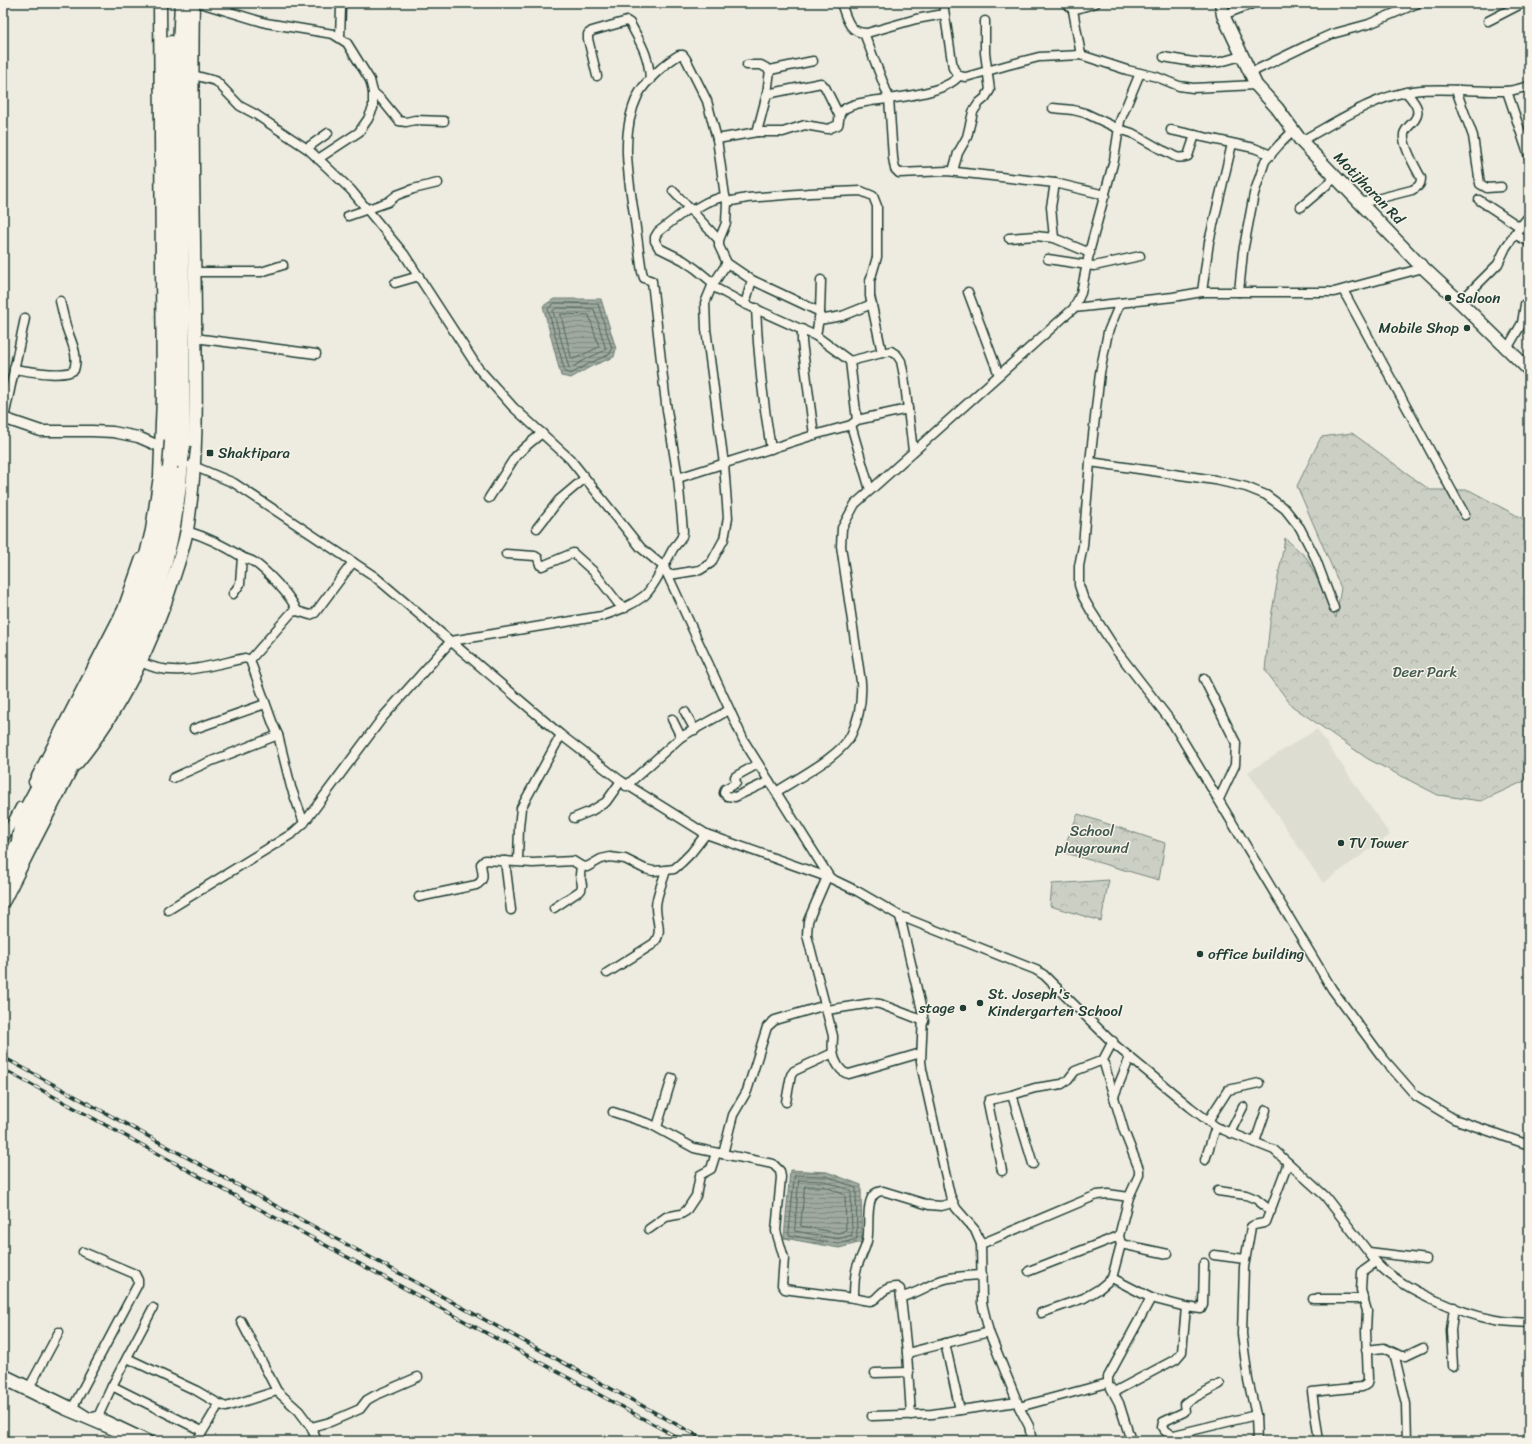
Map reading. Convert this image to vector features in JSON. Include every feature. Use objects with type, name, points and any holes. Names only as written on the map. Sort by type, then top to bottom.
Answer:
[{"type":"highway","points":[[172,3],[177,162]]},
{"type":"highway","points":[[3,900],[130,655],[147,599],[153,567],[162,534],[172,451],[177,162],[182,3]]},
{"type":"highway","points":[[3,873],[147,599]]},
{"type":"main road","points":[[18,843],[21,818],[26,806],[92,685],[130,607],[140,580],[150,540],[160,476],[163,389],[160,3]]},
{"type":"main road","points":[[66,778],[108,722],[140,662],[167,599],[187,531],[195,467],[193,3]]},
{"type":"main road","name":"Motijharan Rd","points":[[1222,9],[1256,85],[1277,108],[1301,141],[1423,268],[1529,370]]},
{"type":"street","points":[[200,3],[266,23],[333,34],[340,37],[354,51],[370,80],[373,92],[373,108],[368,119],[359,132],[318,159]]},
{"type":"street","points":[[841,3],[848,22],[852,28],[856,32],[864,33],[916,19],[944,14]]},
{"type":"street","points":[[943,3],[953,68],[959,76],[966,78],[1039,57],[1081,55],[1157,77],[1179,86],[1193,88],[1256,85]]},
{"type":"street","points":[[1066,3],[1072,7],[1096,3]]},
{"type":"street","points":[[1222,9],[1254,3]]},
{"type":"street","points":[[1250,74],[1332,34],[1369,24],[1418,3]]},
{"type":"street","points":[[1488,21],[1523,3]]},
{"type":"street","points":[[1072,7],[1081,55]]},
{"type":"street","points":[[340,37],[341,8]]},
{"type":"street","points":[[597,76],[588,34],[592,31],[627,21],[630,23],[646,52],[650,80]]},
{"type":"street","points":[[953,171],[958,153],[967,137],[973,112],[990,90],[987,72],[985,21]]},
{"type":"street","points":[[864,33],[889,98],[893,158],[897,171],[903,174],[953,171],[1055,183],[1105,195]]},
{"type":"street","points":[[168,910],[293,833],[304,823],[383,717],[451,640],[602,616],[625,608],[645,595],[664,567],[674,547],[683,536],[678,478],[666,404],[652,282],[643,277],[642,272],[628,175],[627,144],[631,116],[639,94],[650,80],[678,55],[685,57],[707,101],[717,139],[726,199],[726,223],[719,240],[719,246],[727,262],[752,280],[819,316],[842,316],[872,304]]},
{"type":"street","points":[[1164,57],[1209,63],[1220,62],[1242,56]]},
{"type":"street","points":[[747,65],[761,65],[770,70],[814,61]]},
{"type":"street","points":[[757,132],[767,94],[770,70]]},
{"type":"street","points":[[776,792],[836,753],[848,740],[860,708],[862,697],[861,682],[840,546],[842,528],[855,504],[1074,308],[1081,293],[1114,160],[1120,121],[1140,73]]},
{"type":"street","points":[[193,75],[216,81],[240,106],[255,114],[306,148],[351,190],[404,254],[478,368],[513,407],[570,459],[641,548],[664,567],[669,575],[744,741],[828,878]]},
{"type":"street","points":[[839,115],[846,108],[862,102],[889,98],[944,86],[951,83],[959,76]]},
{"type":"street","points":[[717,139],[757,132],[783,132],[805,125],[831,129],[838,125],[839,115],[825,87],[821,83],[767,94]]},
{"type":"street","points":[[1301,141],[1370,104],[1406,92],[1456,90],[1506,91],[1529,86]]},
{"type":"street","points":[[1456,90],[1473,136],[1480,184],[1487,188],[1501,188]]},
{"type":"street","points":[[1506,91],[1529,157]]},
{"type":"street","points":[[373,92],[382,100],[399,121],[444,121]]},
{"type":"street","points":[[1361,203],[1412,190],[1419,186],[1421,182],[1421,178],[1404,139],[1404,134],[1417,116],[1418,111],[1414,102],[1406,92]]},
{"type":"street","points":[[1053,108],[1085,113],[1119,129],[1132,133],[1166,151],[1173,157],[1183,158],[1188,156],[1195,136]]},
{"type":"street","points":[[1171,130],[1254,148],[1271,155]]},
{"type":"street","points":[[1239,292],[1243,252],[1254,194],[1265,161],[1293,131]]},
{"type":"street","points":[[306,148],[328,133]]},
{"type":"street","points":[[1202,292],[1209,242],[1232,144]]},
{"type":"street","points":[[1301,207],[1336,177]]},
{"type":"street","points":[[1054,238],[1051,207],[1055,183]]},
{"type":"street","points":[[348,216],[388,202],[396,196],[438,184]]},
{"type":"street","points":[[673,191],[719,240]]},
{"type":"street","points":[[882,353],[870,296],[870,281],[877,257],[877,206],[875,200],[869,193],[861,191],[810,193],[726,199],[707,202],[690,210],[658,232],[655,237],[656,245],[662,250],[683,260],[696,269],[713,285],[745,304],[816,336],[850,360],[882,353],[891,351],[897,355],[901,361],[904,376],[913,451]]},
{"type":"street","points":[[1479,200],[1517,230],[1529,242]]},
{"type":"street","points":[[1460,302],[1498,264],[1506,247],[1517,230],[1529,216]]},
{"type":"street","points":[[1009,238],[1036,236],[1054,238],[1090,253]]},
{"type":"street","points":[[1048,259],[1087,266],[1104,265],[1140,256]]},
{"type":"street","points":[[669,575],[700,570],[711,563],[724,539],[728,518],[724,464],[706,329],[705,303],[713,285],[727,262]]},
{"type":"street","points":[[195,272],[261,272],[283,265]]},
{"type":"street","points":[[1074,308],[1202,292],[1334,292],[1423,268]]},
{"type":"street","points":[[394,283],[418,276]]},
{"type":"street","points":[[745,304],[752,280]]},
{"type":"street","points":[[816,336],[819,316],[821,280]]},
{"type":"street","points":[[1343,290],[1465,515]]},
{"type":"street","points":[[968,292],[998,375]]},
{"type":"street","points":[[14,369],[45,374],[67,373],[74,370],[76,359],[75,348],[66,326],[60,301]]},
{"type":"street","points":[[1120,303],[1108,332],[1100,373],[1090,462],[1083,546],[1079,566],[1079,585],[1083,597],[1116,650],[1173,724],[1219,798],[1332,989],[1382,1057],[1416,1096],[1454,1119],[1529,1146]]},
{"type":"street","points":[[1507,349],[1522,323],[1525,304]]},
{"type":"street","points":[[756,308],[758,354],[772,449]]},
{"type":"street","points":[[25,318],[4,418],[41,432],[113,432],[138,437],[161,447],[195,467],[234,483],[374,576],[561,734],[624,783],[706,834],[828,878],[857,891],[900,916],[1040,973],[1130,1057],[1208,1121],[1216,1127],[1274,1150],[1325,1196],[1384,1271],[1404,1285],[1472,1314],[1497,1320],[1529,1323]]},
{"type":"street","points":[[802,330],[802,342],[814,435]]},
{"type":"street","points":[[195,338],[316,354]]},
{"type":"street","points":[[850,360],[854,423],[870,490]]},
{"type":"street","points":[[678,478],[814,435],[908,409]]},
{"type":"street","points":[[489,498],[515,457],[525,446],[542,433]]},
{"type":"street","points":[[1090,462],[1215,480],[1246,487],[1266,495],[1285,509],[1300,528],[1315,557],[1334,608]]},
{"type":"street","points":[[537,528],[559,500],[585,478]]},
{"type":"street","points":[[187,531],[202,536],[226,547],[242,557],[253,561],[269,575],[293,601],[297,611]]},
{"type":"street","points":[[3,840],[118,616],[144,547],[150,540]]},
{"type":"street","points":[[506,554],[535,556],[538,558],[540,565],[542,566],[573,553],[594,572],[618,603],[625,608]]},
{"type":"street","points":[[233,594],[240,584],[242,557]]},
{"type":"street","points":[[250,660],[292,612],[297,611],[310,616],[315,613],[353,562]]},
{"type":"street","points":[[140,662],[150,668],[173,671],[199,668],[245,658],[250,660]]},
{"type":"street","points":[[250,660],[265,704],[278,735],[290,788],[304,823]]},
{"type":"street","points":[[1204,679],[1236,743],[1235,765],[1219,798]]},
{"type":"street","points":[[194,729],[265,704]]},
{"type":"street","points":[[574,818],[591,811],[606,802],[624,783],[681,737],[729,710]]},
{"type":"street","points":[[685,712],[695,730]]},
{"type":"street","points":[[672,719],[681,737]]},
{"type":"street","points":[[518,861],[521,808],[561,734]]},
{"type":"street","points":[[173,778],[204,764],[278,735]]},
{"type":"street","points":[[758,764],[736,776],[736,783],[725,789],[724,793],[727,796],[735,797],[769,781]]},
{"type":"street","points":[[419,897],[481,883],[483,880],[481,862],[485,860],[533,863],[573,861],[581,866],[587,867],[601,859],[610,857],[625,859],[645,869],[654,871],[674,869],[690,854],[706,834]]},
{"type":"street","points":[[505,861],[511,910]]},
{"type":"street","points":[[554,908],[581,890],[581,866]]},
{"type":"street","points":[[607,973],[654,944],[657,940],[659,936],[656,908],[666,870]]},
{"type":"street","points":[[828,878],[808,922],[807,935],[833,1036],[833,1053],[842,1071],[849,1074],[921,1053]]},
{"type":"street","points":[[900,916],[924,1015],[921,1053],[922,1069],[950,1195],[953,1203],[975,1230],[981,1244],[982,1303],[989,1332],[1018,1404],[1029,1426],[1032,1440],[1015,1441]]},
{"type":"street","points":[[648,1229],[666,1216],[681,1214],[689,1207],[697,1192],[700,1175],[712,1169],[720,1153],[733,1115],[747,1091],[767,1027],[775,1020],[826,1008],[872,1003],[880,1004],[924,1022]]},
{"type":"street","points":[[1002,1170],[988,1103],[989,1100],[991,1098],[1012,1095],[1036,1088],[1062,1084],[1068,1080],[1075,1071],[1103,1060],[1113,1041]]},
{"type":"street","points":[[786,1102],[791,1075],[794,1070],[833,1053]]},
{"type":"street","points":[[1114,1096],[1130,1057]]},
{"type":"street","points":[[1042,1313],[1084,1298],[1099,1289],[1112,1278],[1129,1198],[1139,1175],[1139,1169],[1124,1131],[1103,1060]]},
{"type":"street","points":[[656,1127],[672,1078]]},
{"type":"street","points":[[1208,1121],[1228,1090],[1259,1083]]},
{"type":"street","points":[[1012,1095],[1033,1164]]},
{"type":"street","points":[[1230,1133],[1243,1107]]},
{"type":"street","points":[[1255,1142],[1266,1110]]},
{"type":"street","points":[[613,1112],[656,1127],[687,1145],[773,1164],[780,1171],[781,1177],[776,1231],[784,1258],[783,1288],[870,1301],[886,1288],[897,1287],[900,1289],[909,1372],[910,1415]]},
{"type":"street","points":[[1205,1160],[1216,1127]]},
{"type":"street","points":[[1258,1441],[1256,1415],[1248,1380],[1242,1334],[1245,1259],[1251,1227],[1255,1224],[1263,1224],[1266,1222],[1288,1163]]},
{"type":"street","points":[[854,1298],[856,1269],[868,1237],[868,1210],[873,1195],[876,1192],[882,1190],[935,1206],[953,1203]]},
{"type":"street","points":[[1218,1191],[1246,1195],[1271,1210]]},
{"type":"street","points":[[981,1244],[1097,1195],[1108,1194],[1129,1198]]},
{"type":"street","points":[[1029,1271],[1120,1240],[1168,1254]]},
{"type":"street","points":[[73,1407],[138,1284],[135,1274],[83,1252]]},
{"type":"street","points":[[1369,1252],[1426,1259]]},
{"type":"street","points":[[1214,1255],[1245,1259]]},
{"type":"street","points":[[1319,1441],[1312,1392],[1362,1387],[1366,1385],[1368,1379],[1366,1350],[1367,1311],[1361,1290],[1362,1272],[1376,1262]]},
{"type":"street","points":[[1112,1278],[1151,1298],[1201,1309],[1203,1305],[1204,1263]]},
{"type":"street","points":[[902,1297],[912,1295],[934,1283],[949,1278],[982,1275]]},
{"type":"street","points":[[1131,1441],[1119,1403],[1108,1383],[1108,1377],[1151,1298]]},
{"type":"street","points":[[1313,1299],[1364,1299]]},
{"type":"street","points":[[1114,1392],[1176,1359],[1182,1352],[1186,1306]]},
{"type":"street","points":[[1453,1366],[1451,1330],[1454,1307]]},
{"type":"street","points":[[97,1420],[112,1386],[154,1308]]},
{"type":"street","points":[[242,1321],[277,1391],[299,1411],[311,1427],[317,1441]]},
{"type":"street","points":[[30,1386],[59,1332]]},
{"type":"street","points":[[907,1353],[989,1332]]},
{"type":"street","points":[[946,1343],[960,1410]]},
{"type":"street","points":[[1366,1350],[1384,1348],[1401,1356],[1406,1356],[1423,1348]]},
{"type":"street","points":[[1394,1353],[1406,1404],[1407,1441]]},
{"type":"street","points":[[127,1358],[197,1390],[226,1407],[277,1391]]},
{"type":"street","points":[[875,1373],[909,1372]]},
{"type":"street","points":[[3,1373],[73,1407],[89,1417],[151,1441]]},
{"type":"street","points":[[311,1427],[330,1422],[360,1409],[367,1400],[374,1396],[418,1377]]},
{"type":"street","points":[[3,1380],[64,1410],[97,1420],[137,1441]]},
{"type":"street","points":[[872,1416],[910,1415],[1018,1404],[1108,1383]]},
{"type":"street","points":[[1220,1384],[1188,1400],[1184,1404],[1184,1412],[1163,1422],[1162,1427],[1164,1430],[1176,1438],[1256,1415]]},
{"type":"street","points":[[112,1386],[202,1431]]},
{"type":"street","points":[[197,1441],[219,1404]]},
{"type":"shaded area","points":[[1317,729],[1390,835],[1323,883],[1248,772]]},
{"type":"green space","name":"Deer Park","points":[[1352,433],[1430,490],[1469,490],[1529,522],[1529,779],[1481,801],[1438,795],[1368,759],[1292,706],[1265,670],[1270,623],[1285,538],[1307,558],[1336,618],[1341,588],[1297,486],[1321,437]]},
{"type":"green space","name":"School playground","points":[[1078,814],[1165,843],[1159,880],[1062,852]]},
{"type":"green space","name":"School playground","points":[[1109,880],[1101,921],[1050,906],[1052,884]]},
{"type":"water","points":[[554,299],[601,299],[616,349],[614,357],[592,366],[571,378],[561,376],[543,306]]},
{"type":"water","points":[[790,1170],[827,1172],[861,1185],[862,1242],[839,1248],[784,1238]]},
{"type":"railway","points":[[3,1057],[707,1441]]},
{"type":"railway","points":[[3,1069],[684,1441]]},
{"type":"place","name":"Saloon","points":[[1448,298]]},
{"type":"place","name":"Mobile Shop","points":[[1467,328]]},
{"type":"place","name":"Shaktipara","points":[[210,453]]},
{"type":"place","name":"TV Tower","points":[[1341,843]]},
{"type":"place","name":"office building","points":[[1200,954]]},
{"type":"place","name":"St. Joseph's Kindergarten School","points":[[980,1003]]},
{"type":"place","name":"stage","points":[[963,1008]]}]
